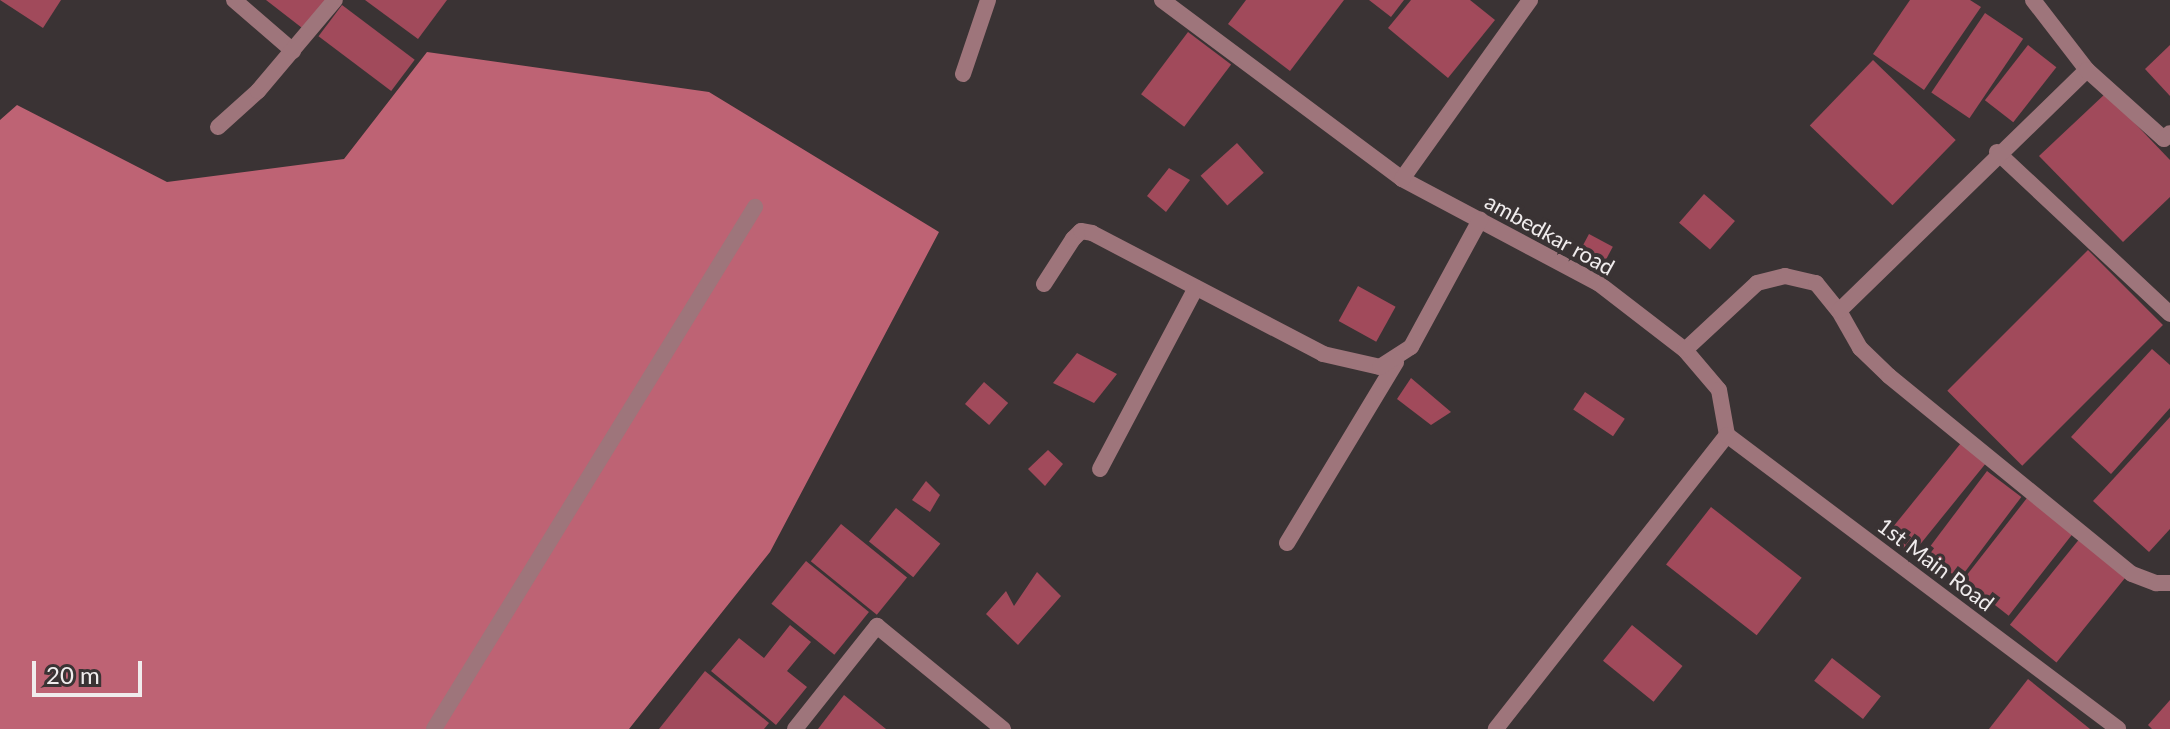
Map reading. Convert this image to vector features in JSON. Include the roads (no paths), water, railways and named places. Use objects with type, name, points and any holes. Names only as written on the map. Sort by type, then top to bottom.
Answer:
[{"type":"street","points":[[234,0],[293,51]]},
{"type":"street","points":[[218,127],[293,51],[335,0]]},
{"type":"street","points":[[963,74],[988,0]]},
{"type":"street","name":"ambedkar road","points":[[1162,0],[1402,179],[1598,283],[1685,350],[1719,390],[1727,435]]},
{"type":"street","points":[[1402,179],[1530,0]]},
{"type":"street","points":[[2033,0],[2087,70],[2168,139]]},
{"type":"street","points":[[1839,311],[1997,152],[2087,70]]},
{"type":"street","points":[[1997,152],[2170,314]]},
{"type":"street","points":[[434,729],[755,207]]},
{"type":"street","points":[[1287,543],[1396,362],[1433,313],[1480,220]]},
{"type":"street","points":[[1044,284],[1081,231],[1323,354],[1359,366],[1396,362]]},
{"type":"street","points":[[1685,350],[1757,283],[1785,276],[1816,283],[1839,311],[1860,348],[1889,376],[2132,574],[2170,583]]},
{"type":"street","points":[[1100,469],[1196,288]]},
{"type":"street","points":[[1496,729],[1727,435]]},
{"type":"street","name":"1st Main Road","points":[[1727,435],[2118,729]]},
{"type":"street","points":[[795,729],[877,626],[1003,729]]}]
